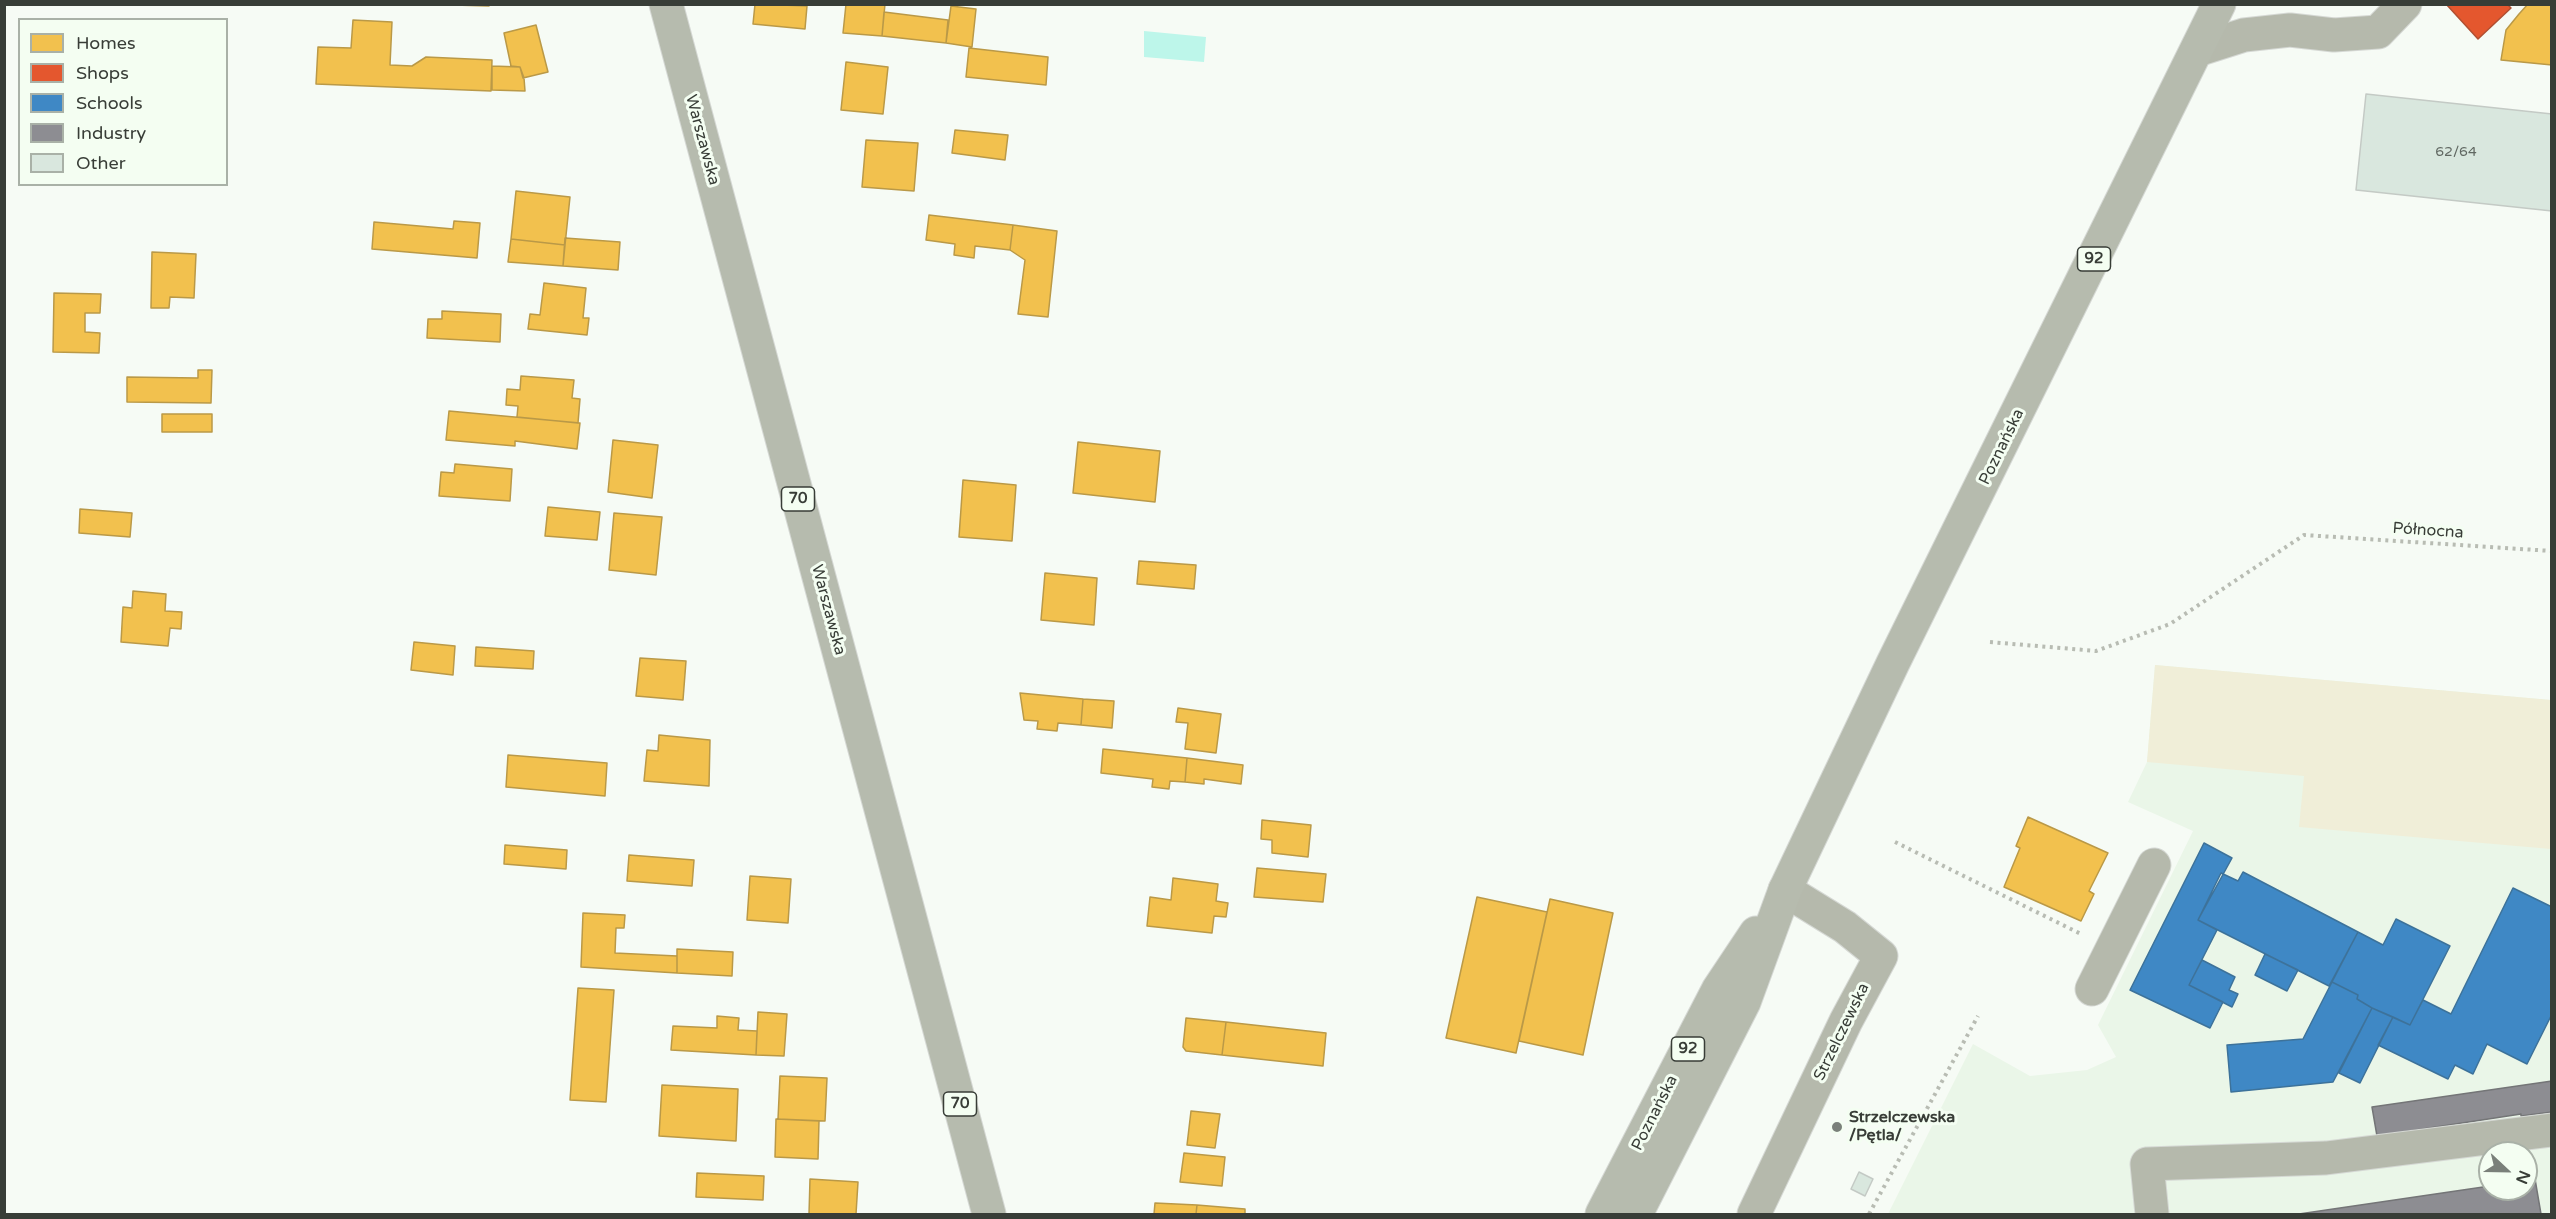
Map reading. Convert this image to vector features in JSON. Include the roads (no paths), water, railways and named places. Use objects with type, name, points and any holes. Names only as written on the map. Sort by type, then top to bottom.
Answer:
[{"type":"main road","name":"Warszawska","points":[[666,4],[989,1215]]},
{"type":"main road","name":"Poznańska","points":[[1636,1215],[1744,1002],[1785,890],[1893,663],[2219,4]]},
{"type":"main road","name":"Poznańska","points":[[1602,1215],[1718,990],[1785,890]]},
{"type":"street","points":[[2197,50],[2244,35],[2290,30],[2334,35],[2378,32],[2405,4]]},
{"type":"street","points":[[2092,989],[2154,865]]},
{"type":"street","name":"Strzelczewska","points":[[1754,1215],[1846,1021],[1881,956],[1845,927],[1785,890]]},
{"type":"street","points":[[2152,1215],[2147,1164],[2326,1158],[2552,1130]]},
{"type":"water","points":[[1144,31],[1206,37],[1204,62],[1144,57]]},
{"type":"place","name":"Strzelczewska /Pętla/","points":[[1837,1127]]}]
